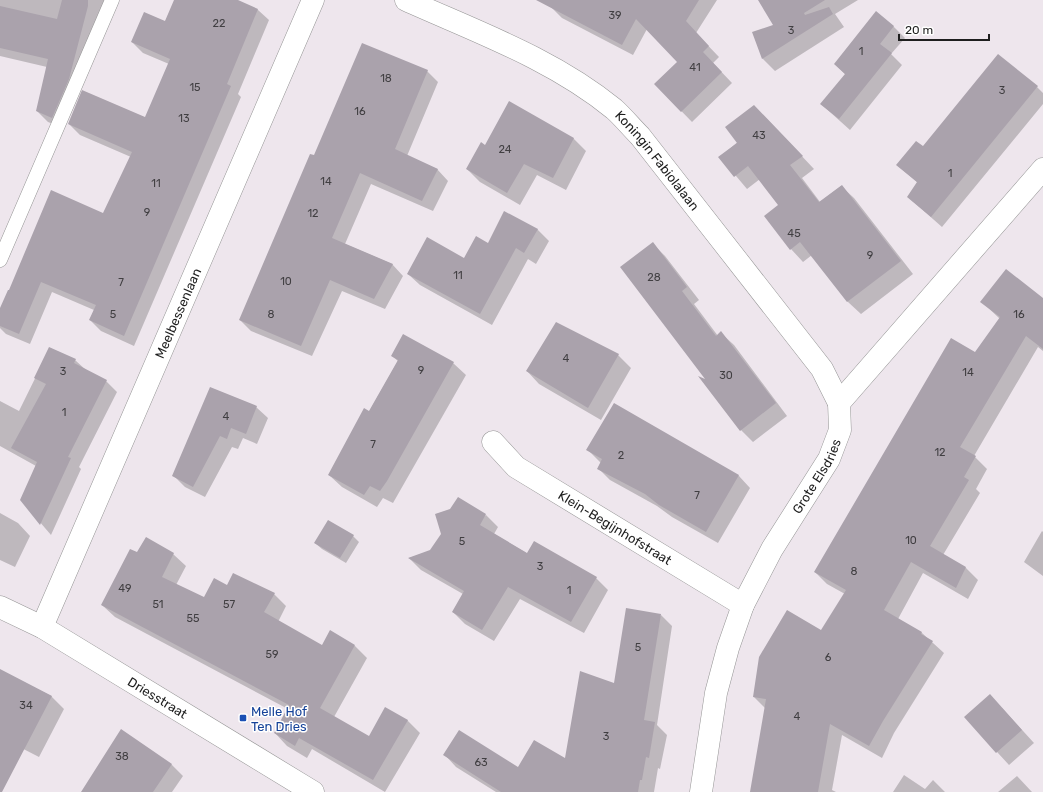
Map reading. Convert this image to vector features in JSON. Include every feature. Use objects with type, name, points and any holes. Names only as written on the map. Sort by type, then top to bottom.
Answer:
[{"type":"street","name":"Meelbessenlaan","points":[[42,627],[313,0]]},
{"type":"street","name":"Koningin Fabiolalaan","points":[[406,0],[525,53],[557,70],[615,110],[644,142],[817,363],[839,403]]},
{"type":"street","points":[[839,403],[1043,169]]},
{"type":"street","name":"Grote Elsdries","points":[[701,792],[716,693],[728,648],[743,605],[772,549],[829,459],[840,430],[839,403]]},
{"type":"street","name":"Klein-Begijnhofstraat","points":[[493,442],[516,466],[743,605]]},
{"type":"street","name":"Driesstraat","points":[[0,607],[42,627],[313,792]]},
{"type":"lane","points":[[0,260],[112,0]]},
{"type":"building","points":[[62,0],[88,0],[88,6],[69,79],[52,118],[36,111],[48,59],[0,48],[0,6],[57,19]]},
{"type":"building","points":[[174,0],[238,0],[258,9],[227,84],[231,86],[124,336],[89,320],[96,305],[41,282],[19,334],[0,326],[0,308],[51,190],[103,213],[132,152],[68,124],[82,90],[145,117],[170,59],[131,42],[144,12],[165,21]]},
{"type":"building","points":[[536,0],[699,0],[686,21],[709,46],[703,52],[722,72],[681,112],[654,84],[677,62],[636,19],[622,45]]},
{"type":"building","points":[[758,0],[825,0],[804,13],[805,15],[829,7],[833,14],[762,59],[752,32],[773,25]]},
{"type":"building","points":[[876,11],[894,26],[880,44],[892,53],[839,119],[820,104],[845,74],[834,64]]},
{"type":"building","points":[[362,43],[428,70],[395,149],[438,169],[422,201],[360,173],[332,238],[393,264],[374,299],[330,280],[301,346],[239,320],[310,154],[314,155]]},
{"type":"building","points":[[998,54],[1038,86],[931,217],[907,197],[917,182],[896,165],[916,141],[923,146]]},
{"type":"building","points":[[509,101],[574,138],[553,178],[524,164],[507,193],[466,169],[481,142],[485,145]]},
{"type":"building","points":[[754,105],[803,156],[790,165],[819,202],[842,185],[901,261],[847,302],[800,242],[790,250],[764,216],[778,205],[748,166],[734,177],[718,157],[737,143],[725,127]]},
{"type":"building","points":[[504,211],[538,229],[524,253],[516,248],[480,314],[407,274],[427,237],[464,258],[476,236],[488,243]]},
{"type":"building","points":[[653,242],[687,287],[682,291],[716,336],[721,331],[776,403],[740,431],[698,376],[705,379],[620,267]]},
{"type":"building","points":[[1006,269],[1043,298],[1043,349],[1026,336],[960,447],[976,456],[964,477],[969,480],[930,546],[966,567],[956,588],[911,562],[884,610],[922,632],[921,634],[933,641],[869,746],[830,724],[818,792],[750,792],[766,699],[753,697],[759,657],[787,610],[821,630],[846,590],[814,572],[951,338],[975,352],[1000,317],[980,302]]},
{"type":"building","points":[[556,322],[619,354],[588,408],[526,371]]},
{"type":"building","points":[[403,334],[454,362],[387,481],[380,491],[370,486],[364,495],[328,475],[364,408],[369,411],[398,360],[391,356]]},
{"type":"building","points":[[49,347],[76,359],[74,363],[107,380],[68,457],[71,458],[40,525],[20,500],[37,462],[11,448],[46,384],[34,378]]},
{"type":"building","points":[[210,387],[257,406],[246,434],[231,428],[227,439],[220,436],[193,487],[172,476]]},
{"type":"building","points":[[614,403],[739,475],[706,532],[659,505],[645,494],[597,469],[602,459],[586,450]]},
{"type":"building","points":[[458,497],[486,514],[480,525],[527,553],[534,541],[597,577],[571,622],[508,587],[482,630],[452,612],[464,591],[408,558],[430,550],[441,534],[435,514],[450,509]]},
{"type":"building","points":[[328,520],[354,535],[340,558],[314,543]]},
{"type":"building","points":[[146,537],[174,553],[162,577],[204,597],[214,578],[227,585],[233,573],[275,593],[264,612],[322,645],[330,630],[355,645],[320,708],[369,736],[385,707],[408,720],[373,780],[299,738],[295,746],[274,733],[289,705],[101,605],[130,549],[137,552]]},
{"type":"building","points":[[626,608],[661,614],[644,720],[655,722],[649,758],[646,757],[642,780],[640,780],[638,792],[501,792],[443,755],[459,730],[518,767],[534,740],[565,758],[580,671],[614,683]]},
{"type":"building","points":[[0,669],[52,696],[2,792],[0,792]]},
{"type":"building","points":[[990,694],[1022,730],[996,753],[964,717]]},
{"type":"building","points":[[121,729],[172,764],[153,792],[81,792]]},
{"type":"place","name":"Melle Hof Ten Dries","points":[[243,718]]}]
